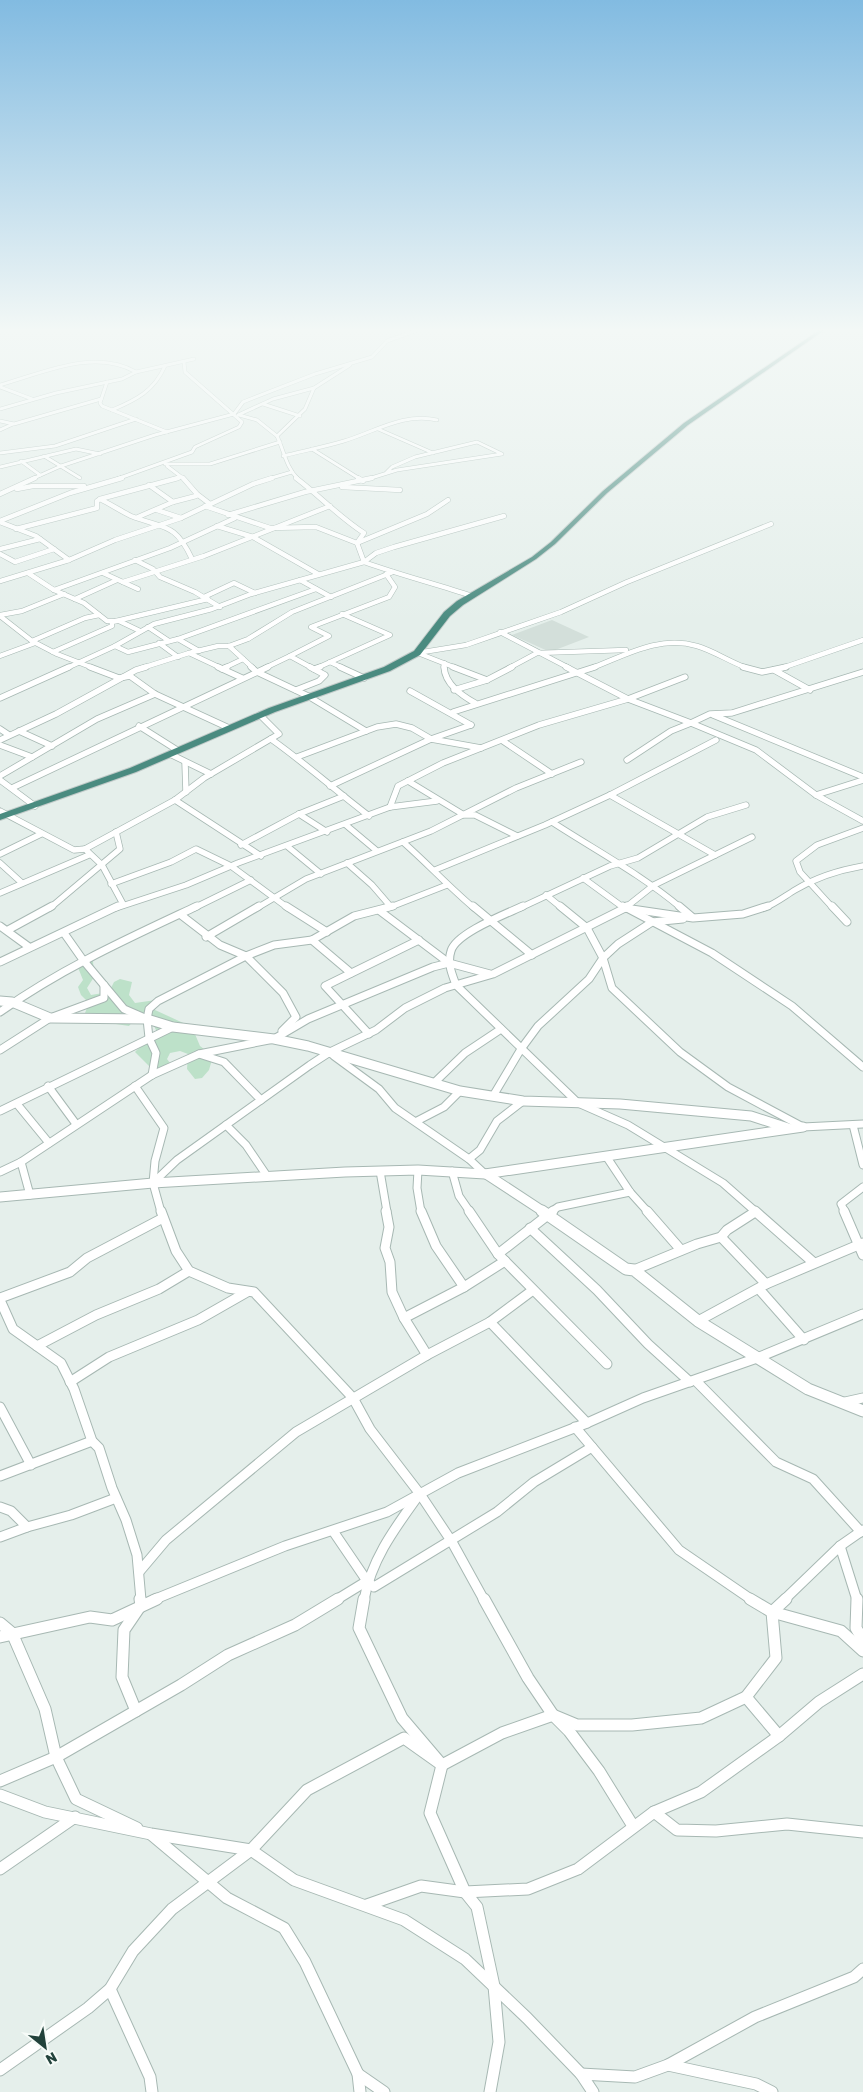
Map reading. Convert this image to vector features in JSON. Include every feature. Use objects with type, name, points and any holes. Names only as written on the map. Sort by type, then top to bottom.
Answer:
[{"type":"highway","points":[[2,814],[35,806],[170,754],[308,696],[387,669],[417,653],[447,614],[472,596],[534,558],[553,543],[605,492],[680,429]]},
{"type":"street","points":[[0,453],[55,446],[107,429]]},
{"type":"street","points":[[159,429],[167,432]]},
{"type":"street","points":[[2,492],[61,466],[180,429]]},
{"type":"street","points":[[0,521],[89,486],[136,474],[162,464],[236,429]]},
{"type":"street","points":[[268,429],[277,436],[283,456],[298,480],[313,490],[340,518],[364,532],[357,543]]},
{"type":"street","points":[[277,436],[285,429]]},
{"type":"street","points":[[283,456],[376,429]]},
{"type":"street","points":[[379,429],[434,453]]},
{"type":"street","points":[[162,464],[210,464],[280,442]]},
{"type":"street","points":[[228,516],[313,490],[363,481],[386,473],[502,454],[477,442],[402,462],[389,469],[386,473]]},
{"type":"street","points":[[0,467],[76,449],[100,454]]},
{"type":"street","points":[[312,449],[363,481]]},
{"type":"street","points":[[44,456],[80,478]]},
{"type":"street","points":[[21,461],[40,475]]},
{"type":"street","points":[[162,464],[175,470],[196,496],[228,516],[270,528],[303,529],[316,527],[357,543],[427,514],[448,500]]},
{"type":"street","points":[[0,581],[69,560],[115,540],[181,518],[253,484],[292,472]]},
{"type":"street","points":[[16,529],[97,508],[97,501],[100,499],[182,477]]},
{"type":"street","points":[[149,485],[173,502]]},
{"type":"street","points":[[2,492],[33,486],[89,486]]},
{"type":"street","points":[[337,486],[400,490]]},
{"type":"street","points":[[136,517],[173,502],[196,496]]},
{"type":"street","points":[[100,499],[136,517],[160,524],[184,541],[192,559]]},
{"type":"street","points":[[123,582],[253,537],[270,528],[330,506]]},
{"type":"street","points":[[157,510],[181,518]]},
{"type":"street","points":[[0,698],[115,646],[148,627],[161,622],[220,606],[318,574],[364,562],[376,553],[394,547],[504,516]]},
{"type":"street","points":[[54,590],[184,541],[235,518]]},
{"type":"street","points":[[0,521],[40,539],[69,560]]},
{"type":"street","points":[[417,653],[466,644],[568,610],[618,586],[771,524]]},
{"type":"street","points":[[217,526],[253,537],[318,574]]},
{"type":"street","points":[[0,550],[40,539]]},
{"type":"street","points":[[357,543],[364,562]]},
{"type":"street","points":[[0,550],[16,562],[54,549]]},
{"type":"street","points":[[135,560],[154,571],[160,577],[220,606]]},
{"type":"street","points":[[364,562],[472,596]]},
{"type":"street","points":[[0,740],[82,700],[119,678],[146,665],[218,646],[229,646],[259,634],[292,612],[393,572]]},
{"type":"street","points":[[28,573],[54,590],[75,599],[107,621],[119,622],[140,632]]},
{"type":"street","points":[[103,573],[138,590]]},
{"type":"street","points":[[12,788],[329,636],[311,627],[391,595],[395,587],[386,574]]},
{"type":"street","points":[[75,599],[117,580]]},
{"type":"street","points":[[300,580],[331,597]]},
{"type":"street","points":[[112,622],[206,598],[234,583],[256,593]]},
{"type":"street","points":[[115,646],[128,652],[178,639],[316,589]]},
{"type":"street","points":[[0,616],[22,611],[64,594]]},
{"type":"street","points":[[151,612],[161,622]]},
{"type":"street","points":[[314,669],[390,635],[342,614]]},
{"type":"street","points":[[0,656],[86,618],[99,615]]},
{"type":"street","points":[[0,616],[34,642],[54,652],[119,678],[130,676],[155,694],[185,706],[229,728]]},
{"type":"street","points":[[54,652],[112,626],[112,622]]},
{"type":"street","points":[[148,627],[169,641]]},
{"type":"street","points":[[500,632],[628,699],[756,750],[816,795],[863,820]]},
{"type":"street","points":[[178,639],[199,651]]},
{"type":"street","points":[[410,690],[443,711],[453,712],[475,703],[528,689],[577,673],[629,650],[652,643],[676,642],[698,645],[759,672],[774,670],[863,640]]},
{"type":"street","points":[[159,643],[178,657]]},
{"type":"street","points":[[229,646],[257,672],[308,696],[366,731]]},
{"type":"street","points":[[454,690],[487,680],[537,653],[629,650]]},
{"type":"street","points":[[188,653],[242,678]]},
{"type":"street","points":[[417,653],[487,680]]},
{"type":"street","points":[[290,656],[325,675],[296,690]]},
{"type":"street","points":[[222,669],[243,659]]},
{"type":"street","points":[[330,662],[364,678]]},
{"type":"street","points":[[444,664],[443,668],[454,690],[475,703]]},
{"type":"street","points":[[774,670],[810,690]]},
{"type":"street","points":[[626,760],[671,731],[710,714],[732,713],[863,672]]},
{"type":"street","points":[[390,808],[398,786],[443,763],[503,741],[539,725],[628,699],[685,677]]},
{"type":"street","points":[[0,776],[97,719],[155,694]]},
{"type":"street","points":[[330,786],[431,739],[471,725],[453,712]]},
{"type":"street","points":[[710,714],[863,779]]},
{"type":"street","points":[[2,814],[74,850],[85,849],[175,800],[211,774],[279,734],[260,715]]},
{"type":"street","points":[[298,757],[366,731],[396,724],[412,728],[431,739],[482,748]]},
{"type":"street","points":[[139,726],[178,750]]},
{"type":"street","points":[[0,729],[9,735]]},
{"type":"street","points":[[19,730],[52,746]]},
{"type":"street","points":[[271,739],[298,757],[330,786],[369,816]]},
{"type":"street","points":[[435,870],[552,822],[610,795],[716,740]]},
{"type":"street","points":[[503,741],[552,774]]},
{"type":"street","points":[[0,745],[32,758]]},
{"type":"street","points":[[170,754],[185,763],[211,774]]},
{"type":"street","points":[[206,936],[274,900],[306,879],[403,842],[464,815],[516,788],[581,762]]},
{"type":"street","points":[[185,763],[186,792]]},
{"type":"street","points":[[816,795],[863,779]]},
{"type":"street","points":[[0,780],[35,806]]},
{"type":"street","points":[[408,781],[437,801],[464,815],[475,815],[517,836]]},
{"type":"street","points":[[610,795],[715,855]]},
{"type":"street","points":[[241,845],[299,814],[344,796]]},
{"type":"street","points":[[175,800],[241,845],[261,856]]},
{"type":"street","points":[[0,962],[123,904],[186,885],[231,866],[390,808],[437,801]]},
{"type":"street","points":[[746,805],[706,817],[638,858],[616,864],[582,878],[491,921],[463,937],[451,948],[449,963],[456,985],[578,1103],[628,1125],[722,1183],[814,1263]]},
{"type":"street","points":[[299,814],[326,832]]},
{"type":"street","points":[[552,822],[616,864],[654,885],[693,918]]},
{"type":"street","points":[[346,825],[377,852]]},
{"type":"street","points":[[847,922],[800,872],[796,862],[799,856],[827,842],[863,828]]},
{"type":"street","points":[[8,930],[51,906],[120,849],[116,832]]},
{"type":"street","points":[[0,854],[41,834]]},
{"type":"street","points":[[152,1183],[177,1160],[260,1100],[330,1052],[369,1034],[406,1008],[445,988],[493,974],[587,928],[625,908],[654,885],[752,838]]},
{"type":"street","points":[[403,842],[435,870],[447,885],[532,955]]},
{"type":"street","points":[[287,846],[321,874]]},
{"type":"street","points":[[85,849],[89,855],[102,865],[123,904]]},
{"type":"street","points":[[111,884],[171,862],[196,849],[231,866],[274,900],[327,932]]},
{"type":"street","points":[[0,893],[89,855]]},
{"type":"street","points":[[0,863],[22,884]]},
{"type":"street","points":[[347,863],[391,907]]},
{"type":"street","points":[[493,1096],[521,1049],[543,1021],[589,980],[603,958],[618,944],[652,922],[743,914],[772,906],[812,883],[845,869],[863,866]]},
{"type":"street","points":[[582,878],[625,908],[712,953],[792,1006],[863,1067]]},
{"type":"street","points":[[0,1012],[42,981],[251,880]]},
{"type":"street","points":[[152,1074],[156,1053],[149,1038],[147,1019],[149,1009],[158,1001],[246,956],[274,945],[312,940],[354,916],[391,907],[447,885]]},
{"type":"street","points":[[546,895],[587,928],[603,958],[612,988],[680,1052],[728,1087],[803,1127]]},
{"type":"street","points":[[625,908],[693,918]]},
{"type":"street","points":[[380,910],[449,963],[493,974]]},
{"type":"street","points":[[181,915],[220,945],[246,956],[283,994],[296,1017],[274,1039]]},
{"type":"street","points":[[0,926],[29,947]]},
{"type":"street","points":[[64,932],[83,960],[124,1009],[173,1027],[274,1039],[330,1052],[460,1091],[523,1102],[620,1104],[751,1116],[791,1129]]},
{"type":"street","points":[[312,940],[351,973]]},
{"type":"street","points":[[369,1034],[325,986],[419,940]]},
{"type":"street","points":[[0,1050],[50,1018],[104,998],[106,986],[83,960]]},
{"type":"street","points":[[0,1172],[21,1162],[152,1074],[199,1054],[235,1045],[274,1039],[308,1019],[382,990],[433,967],[449,963]]},
{"type":"street","points":[[0,1001],[12,1002],[50,1018],[147,1019]]},
{"type":"street","points":[[0,1111],[17,1104],[48,1086],[173,1027]]},
{"type":"street","points":[[434,1083],[465,1053],[501,1029]]},
{"type":"street","points":[[330,1052],[379,1089],[395,1108],[417,1121],[469,1159],[485,1174],[626,1269],[634,1270],[681,1250],[721,1237],[727,1230],[755,1212]]},
{"type":"street","points":[[199,1054],[224,1062],[260,1100]]},
{"type":"street","points":[[48,1086],[76,1124]]},
{"type":"street","points":[[134,1086],[164,1128],[155,1161],[152,1183],[176,1251],[189,1270],[220,1286],[254,1292],[354,1398],[370,1429],[420,1494],[452,1542],[528,1678],[554,1715],[569,1731],[599,1771],[634,1826]]},
{"type":"street","points":[[417,1121],[444,1107],[460,1091]]},
{"type":"street","points":[[469,1159],[480,1150],[497,1121],[523,1102]]},
{"type":"street","points":[[17,1104],[48,1143]]},
{"type":"street","points":[[0,1197],[152,1183],[267,1176],[418,1170],[485,1174],[803,1127],[863,1124]]},
{"type":"street","points":[[226,1125],[246,1145],[267,1176]]},
{"type":"street","points":[[853,1125],[863,1165]]},
{"type":"street","points":[[606,1156],[630,1192],[681,1250]]},
{"type":"street","points":[[21,1162],[30,1195]]},
{"type":"street","points":[[418,1170],[416,1192],[426,1230],[464,1287]]},
{"type":"street","points":[[380,1171],[389,1227],[385,1248],[390,1262],[392,1292],[404,1318],[427,1355]]},
{"type":"street","points":[[452,1171],[459,1196],[502,1257],[607,1364]]},
{"type":"street","points":[[863,1187],[841,1204],[860,1244],[863,1255]]},
{"type":"street","points":[[404,1318],[464,1287],[502,1257],[530,1228],[558,1206],[630,1192]]},
{"type":"street","points":[[136,1711],[122,1676],[124,1630],[141,1605],[137,1555],[99,1448],[92,1440],[88,1423],[61,1363],[13,1329],[0,1299],[70,1272],[87,1258],[163,1218]]},
{"type":"street","points":[[530,1228],[597,1290],[648,1344],[693,1382],[776,1462],[813,1479],[862,1531],[840,1546],[772,1612]]},
{"type":"street","points":[[721,1237],[804,1340]]},
{"type":"street","points":[[698,1321],[763,1287],[860,1244]]},
{"type":"street","points":[[37,1346],[96,1316],[159,1290],[189,1270]]},
{"type":"street","points":[[634,1270],[698,1321],[808,1389],[863,1410]]},
{"type":"street","points":[[138,1572],[166,1540],[296,1432],[427,1355],[490,1322],[533,1290]]},
{"type":"street","points":[[70,1382],[109,1357],[198,1320],[248,1292]]},
{"type":"street","points":[[0,1637],[90,1617],[112,1620],[141,1605],[285,1546],[387,1512],[458,1473],[587,1423],[643,1398],[693,1382],[804,1340],[863,1314]]},
{"type":"street","points":[[490,1322],[587,1423]]},
{"type":"street","points":[[845,1402],[863,1398]]},
{"type":"street","points":[[0,1407],[31,1464]]},
{"type":"street","points":[[575,1427],[679,1550],[723,1582],[772,1612],[841,1631],[863,1650]]},
{"type":"street","points":[[0,1476],[92,1440]]},
{"type":"street","points":[[333,1530],[367,1581],[374,1587],[400,1569],[452,1542],[497,1512],[534,1482],[592,1447]]},
{"type":"street","points":[[420,1494],[389,1536],[367,1581],[359,1628],[402,1718],[442,1765]]},
{"type":"street","points":[[0,1537],[27,1527],[71,1515],[116,1498]]},
{"type":"street","points":[[0,1507],[11,1511],[27,1527]]},
{"type":"street","points":[[840,1546],[857,1598],[856,1628],[863,1640]]},
{"type":"street","points":[[0,1781],[26,1768],[56,1757],[228,1655],[295,1625],[367,1581]]},
{"type":"street","points":[[490,2092],[499,2042],[494,1986],[477,1907],[465,1892],[430,1813],[442,1765],[502,1733],[554,1715],[577,1725],[632,1725],[701,1718],[746,1698],[776,1658],[772,1612]]},
{"type":"street","points":[[0,1623],[12,1633],[45,1709],[56,1757],[76,1799],[151,1834],[227,1898],[284,1928],[305,1962],[358,2074],[360,2092]]},
{"type":"street","points":[[367,1905],[421,1886],[465,1892],[528,1889],[578,1869],[654,1812],[701,1792],[779,1736],[818,1702],[863,1674]]},
{"type":"street","points":[[746,1698],[779,1736]]},
{"type":"street","points":[[0,2070],[88,2008],[110,1988],[132,1951],[172,1909],[251,1850],[307,1790],[404,1738],[442,1765]]},
{"type":"street","points":[[0,1795],[46,1812],[151,1834],[251,1850],[294,1880],[404,1920],[465,1959],[581,2074],[593,2092]]},
{"type":"street","points":[[654,1812],[677,1830],[716,1831],[787,1824],[863,1832]]},
{"type":"street","points":[[0,1869],[75,1818]]},
{"type":"street","points":[[581,2074],[635,2077],[668,2065],[755,2016],[854,1977],[863,1969]]},
{"type":"street","points":[[110,1988],[150,2077],[152,2092]]},
{"type":"street","points":[[668,2065],[756,2084],[772,2092]]},
{"type":"street","points":[[358,2074],[384,2092]]},
{"type":"shaded area","points":[[552,620],[589,637],[550,652],[512,635]]},
{"type":"green space","points":[[93,961],[94,977],[87,988],[91,995],[109,992],[114,982],[120,979],[132,982],[129,995],[135,1003],[156,1000],[155,1010],[192,1027],[200,1046],[213,1056],[209,1070],[202,1078],[195,1079],[187,1069],[188,1054],[180,1051],[170,1053],[167,1059],[170,1063],[154,1071],[135,1052],[159,1036],[153,1024],[134,1020],[129,1026],[89,1020],[85,1013],[89,1003],[81,995],[78,987],[83,980],[77,965]]}]
